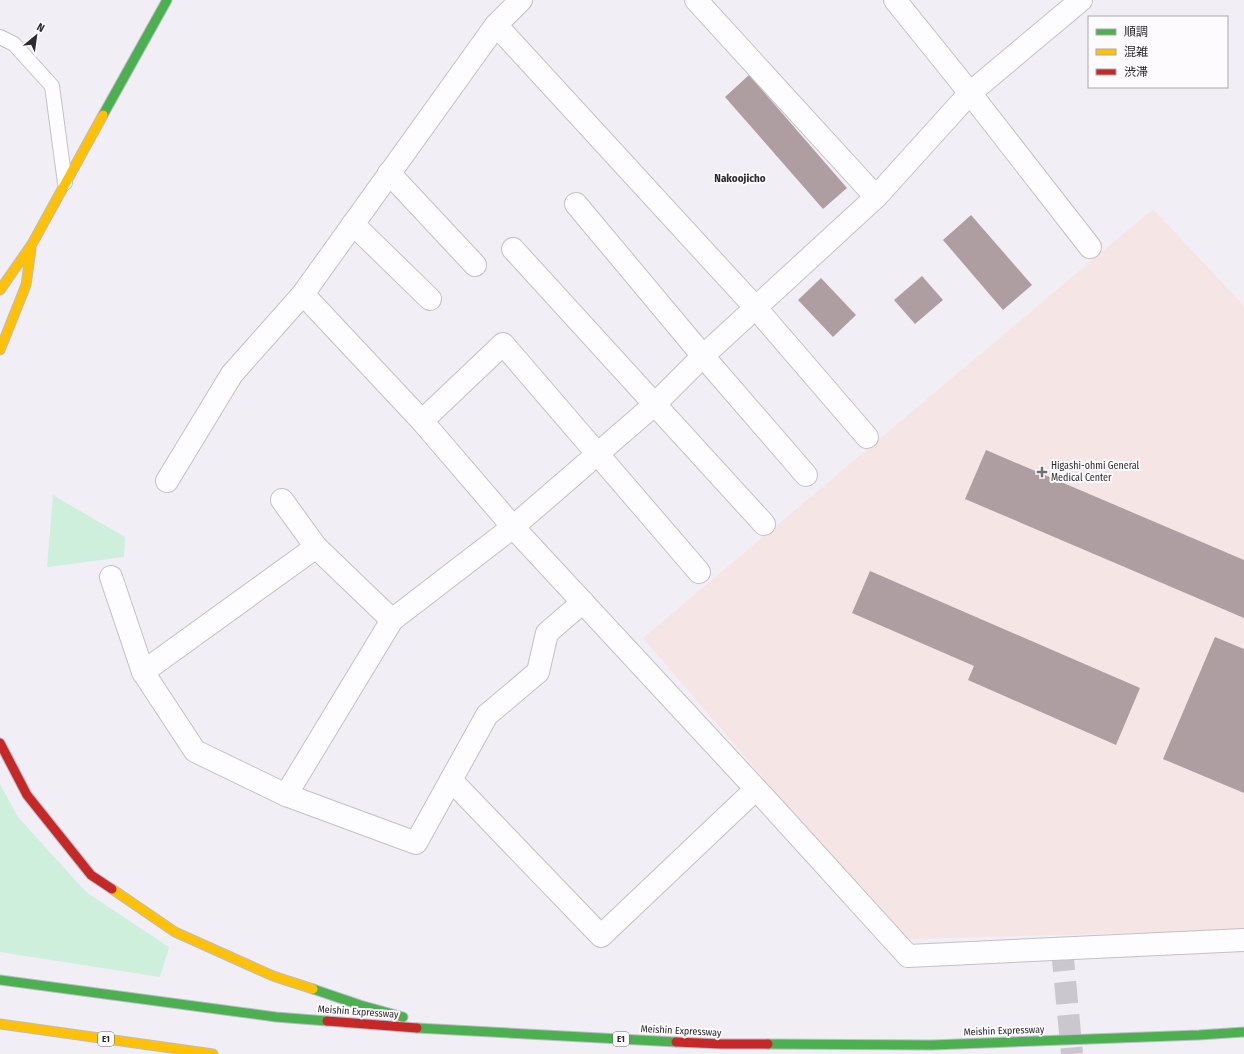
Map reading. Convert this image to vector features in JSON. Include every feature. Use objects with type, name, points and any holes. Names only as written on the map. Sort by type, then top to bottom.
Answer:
[{"type":"highway","points":[[0,290],[32,244],[167,0]]},
{"type":"highway","points":[[0,350],[26,285],[32,244]]},
{"type":"highway","points":[[0,742],[27,795],[91,875],[175,932],[273,976],[360,1005],[446,1030]]},
{"type":"highway","name":"Meishin Expressway","points":[[0,980],[276,1017],[446,1030],[722,1044],[932,1045],[1244,1032]]},
{"type":"highway","name":"E1","points":[[0,1024],[213,1054]]},
{"type":"street","points":[[167,481],[232,374],[303,294],[496,24],[521,0]]},
{"type":"street","points":[[696,0],[876,197]]},
{"type":"street","points":[[896,0],[1090,246]]},
{"type":"street","points":[[286,796],[392,620],[513,527],[654,405],[703,356],[876,197],[970,93],[1081,0]]},
{"type":"street","points":[[496,24],[755,308],[867,438]]},
{"type":"street","points":[[389,173],[475,265]]},
{"type":"street","points":[[576,204],[703,356],[806,475]]},
{"type":"street","points":[[353,224],[430,299]]},
{"type":"street","points":[[513,249],[764,524]]},
{"type":"street","points":[[303,294],[422,421],[513,527],[756,789],[908,956],[1244,940]]},
{"type":"street","points":[[422,421],[503,344],[699,572]]},
{"type":"street","points":[[282,500],[316,547],[392,620]]},
{"type":"street","points":[[144,672],[316,547]]},
{"type":"street","points":[[111,577],[144,672],[195,751],[286,796],[416,844],[488,715],[538,672],[547,633],[583,602]]},
{"type":"street","points":[[451,780],[601,936],[756,789]]},
{"type":"lane","points":[[0,37],[14,44],[52,86],[65,184]]},
{"type":"shaded area","name":"Higashi-ohmi General Medical Center","points":[[1153,209],[1244,306],[1244,930],[902,939],[643,638]]},
{"type":"green space","points":[[53,495],[125,537],[124,557],[47,567]]},
{"type":"green space","points":[[0,784],[18,817],[86,892],[169,947],[160,977],[0,952]]},
{"type":"building","points":[[749,75],[847,188],[823,209],[725,97]]},
{"type":"building","points":[[971,215],[1032,285],[1003,310],[943,240]]},
{"type":"building","points":[[922,276],[943,300],[915,324],[894,300]]},
{"type":"building","points":[[821,278],[856,315],[833,337],[798,300]]},
{"type":"building","points":[[986,450],[1244,560],[1244,618],[965,499]]},
{"type":"building","points":[[870,571],[1140,688],[1116,745],[968,680],[974,666],[852,613]]},
{"type":"building","points":[[1215,637],[1244,649],[1244,793],[1163,759]]},
{"type":"tunnel","points":[[1062,949],[1072,1054]]},
{"type":"traffic: fast","points":[[103,115],[167,0]]},
{"type":"traffic: fast","points":[[0,980],[276,1017],[327,1021]]},
{"type":"traffic: fast","points":[[313,989],[360,1005],[403,1017]]},
{"type":"traffic: fast","points":[[417,1028],[676,1042]]},
{"type":"traffic: fast","points":[[768,1044],[932,1045],[1244,1032]]},
{"type":"traffic: slow","points":[[0,290],[32,244],[103,115]]},
{"type":"traffic: slow","points":[[0,350],[26,285],[31,249]]},
{"type":"traffic: slow","points":[[112,889],[175,932],[273,976],[313,989]]},
{"type":"traffic: slow","points":[[0,1024],[213,1054]]},
{"type":"traffic: jam","points":[[0,743],[27,795],[91,875],[112,889]]},
{"type":"traffic: jam","points":[[327,1021],[417,1028]]},
{"type":"traffic: jam","points":[[676,1042],[768,1044]]},
{"type":"place","name":"Higashi-ohmi General Medical Center","points":[[1042,472]]},
{"type":"district","name":"Nakoojicho","points":[[740,178]]}]
